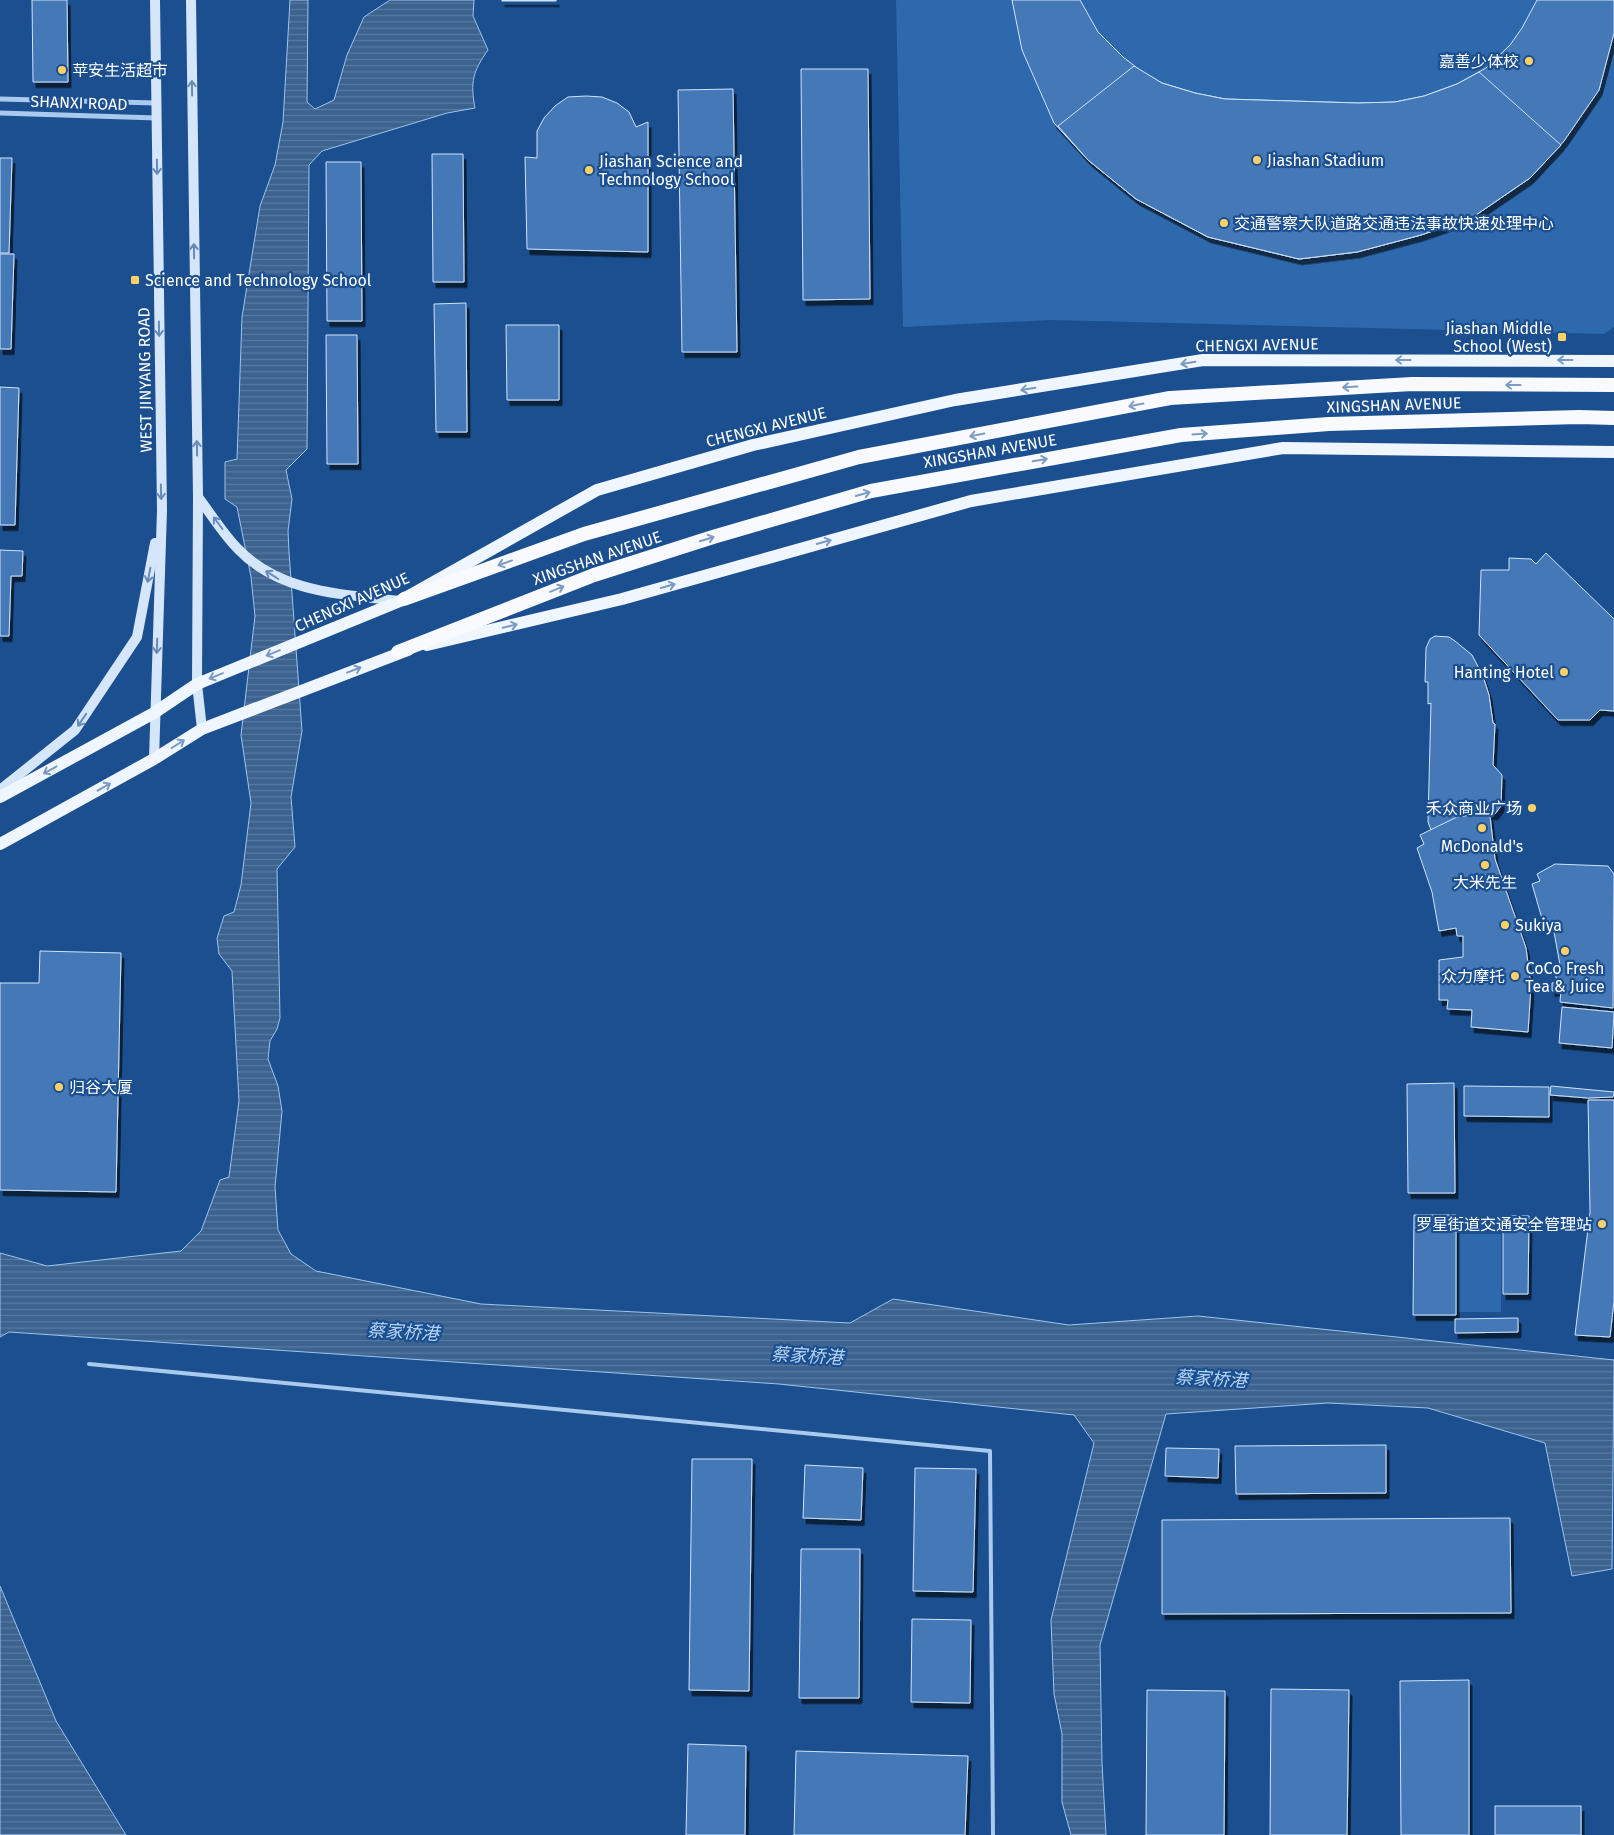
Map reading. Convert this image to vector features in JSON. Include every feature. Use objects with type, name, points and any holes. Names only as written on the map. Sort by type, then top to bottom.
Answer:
[{"type":"highway","name":"XINGSHAN AVENUE","points":[[402,600],[584,534],[860,457],[1170,398],[1412,384],[1614,385]]},
{"type":"highway","name":"XINGSHAN AVENUE","points":[[398,652],[594,575],[713,537],[871,491],[1180,435],[1329,424],[1579,417],[1614,418]]},
{"type":"main road","name":"WEST JINYANG ROAD","points":[[154,759],[162,510],[155,0]]},
{"type":"main road","points":[[191,0],[198,497],[197,684],[202,729]]},
{"type":"main road","name":"CHENGXI AVENUE","points":[[0,797],[154,713],[197,684],[402,600],[597,490],[753,445],[955,400],[1203,360],[1614,361]]},
{"type":"main road","points":[[0,844],[154,759],[202,729],[398,652],[622,599],[971,501],[1283,448],[1614,452]]},
{"type":"main road","points":[[198,497],[238,549],[257,565],[283,581],[312,590],[402,600]]},
{"type":"main road","points":[[0,790],[75,730],[137,637],[162,510]]},
{"type":"street","name":"SHANXI ROAD","points":[[0,99],[156,103]]},
{"type":"street","name":"SHANXI ROAD","points":[[0,113],[156,118]]},
{"type":"lane","points":[[90,1364],[990,1451],[993,1835]]},
{"type":"shaded area","name":"Jiashan Stadium","points":[[896,0],[1614,0],[1614,327],[1604,334],[1051,320],[903,327]]},
{"type":"shaded area","points":[[1458,1234],[1501,1234],[1501,1312],[1458,1312]]},
{"type":"water","name":"蔡家桥港","points":[[290,0],[308,0],[307,102],[315,109],[334,100],[347,55],[364,17],[390,0],[474,0],[473,16],[488,50],[479,64],[474,77],[475,108],[447,113],[322,151],[309,165],[307,449],[286,470],[292,499],[288,531],[302,731],[291,797],[295,847],[277,869],[280,1018],[277,1029],[270,1041],[268,1059],[278,1086],[282,1111],[275,1187],[278,1230],[291,1254],[316,1271],[481,1304],[850,1323],[893,1299],[1069,1325],[1198,1316],[1614,1360],[1612,1569],[1572,1576],[1545,1443],[1428,1408],[1328,1403],[1166,1414],[1100,1645],[1102,1763],[1106,1835],[1071,1835],[1062,1802],[1062,1734],[1054,1694],[1051,1620],[1094,1443],[1074,1415],[779,1384],[9,1332],[0,1337],[0,1253],[47,1266],[181,1251],[201,1231],[220,1180],[229,1177],[239,1101],[232,971],[219,954],[217,938],[224,916],[234,912],[241,885],[251,803],[241,735],[255,616],[251,577],[237,507],[225,499],[225,462],[237,459],[242,317],[260,206],[275,165],[283,122]]},
{"type":"water","points":[[0,1586],[56,1721],[126,1835],[0,1835]]},
{"type":"building","points":[[32,0],[67,0],[68,82],[33,82]]},
{"type":"building","points":[[556,0],[556,1],[502,1]]},
{"type":"building","points":[[1012,0],[1080,0],[1098,32],[1123,57],[1141,71],[1162,83],[1195,93],[1225,99],[1358,103],[1395,102],[1424,96],[1457,84],[1486,68],[1510,45],[1522,28],[1537,0],[1614,0],[1614,33],[1599,90],[1564,141],[1530,178],[1473,217],[1421,235],[1357,252],[1299,259],[1208,237],[1136,199],[1088,160],[1054,123],[1022,50]]},
{"type":"building","points":[[1134,66],[1162,83],[1195,93],[1225,99],[1358,103],[1395,102],[1424,96],[1457,84],[1479,72],[1561,145],[1530,178],[1473,217],[1421,235],[1357,252],[1299,259],[1208,237],[1136,199],[1088,160],[1058,126]]},
{"type":"building","points":[[801,69],[868,69],[870,299],[803,300]]},
{"type":"building","points":[[733,89],[737,352],[682,352],[678,90]]},
{"type":"building","points":[[568,97],[602,97],[617,103],[629,112],[636,127],[648,122],[648,252],[527,249],[525,157],[537,158],[537,131],[544,118],[555,106]]},
{"type":"building","points":[[432,154],[463,154],[464,282],[433,282]]},
{"type":"building","points":[[0,158],[12,158],[9,253],[0,253]]},
{"type":"building","points":[[326,162],[361,162],[362,321],[327,321]]},
{"type":"building","points":[[0,254],[14,254],[11,349],[0,349]]},
{"type":"building","points":[[466,303],[467,432],[436,432],[434,304]]},
{"type":"building","points":[[506,325],[559,325],[559,400],[507,400]]},
{"type":"building","points":[[326,335],[357,335],[358,464],[327,464]]},
{"type":"building","points":[[0,387],[19,388],[15,525],[0,525]]},
{"type":"building","points":[[0,550],[23,551],[22,576],[11,576],[9,636],[0,636]]},
{"type":"building","name":"Hanting Hotel","points":[[1546,553],[1614,619],[1614,711],[1600,710],[1590,720],[1558,720],[1479,635],[1481,570],[1509,570],[1509,558],[1531,559],[1536,564]]},
{"type":"building","points":[[1435,636],[1449,637],[1472,655],[1483,676],[1489,695],[1493,723],[1495,724],[1493,765],[1502,775],[1501,806],[1495,814],[1465,815],[1431,830],[1428,822],[1431,703],[1428,704],[1428,682],[1425,682],[1426,648],[1430,639]]},
{"type":"building","points":[[1479,814],[1490,816],[1495,859],[1526,948],[1531,986],[1528,1032],[1471,1027],[1472,1010],[1447,1009],[1448,1000],[1439,1000],[1439,960],[1463,957],[1463,936],[1457,936],[1456,928],[1439,931],[1432,892],[1417,848],[1424,844],[1420,835],[1457,817]]},
{"type":"building","points":[[1555,864],[1608,866],[1614,874],[1613,1008],[1560,1002],[1561,990],[1552,991],[1552,983],[1557,982],[1554,967],[1560,965],[1552,921],[1543,922],[1532,884],[1540,881],[1537,874]]},
{"type":"building","name":"归谷大厦","points":[[40,951],[121,953],[116,1192],[0,1190],[0,983],[39,983]]},
{"type":"building","points":[[1562,1007],[1614,1012],[1612,1048],[1559,1043]]},
{"type":"building","points":[[1454,1083],[1455,1193],[1408,1193],[1407,1084]]},
{"type":"building","points":[[1464,1086],[1549,1087],[1549,1117],[1464,1116]]},
{"type":"building","points":[[1551,1086],[1614,1092],[1614,1094],[1613,1097],[1588,1098],[1550,1095]]},
{"type":"building","name":"罗星街道交通安全管理站","points":[[1588,1100],[1614,1100],[1614,1301],[1610,1337],[1575,1335],[1590,1212]]},
{"type":"building","points":[[1414,1215],[1456,1215],[1456,1315],[1413,1315]]},
{"type":"building","points":[[1503,1216],[1529,1216],[1528,1294],[1503,1294]]},
{"type":"building","points":[[1518,1318],[1518,1332],[1455,1333],[1455,1319]]},
{"type":"building","points":[[1386,1445],[1386,1493],[1236,1494],[1235,1446]]},
{"type":"building","points":[[1166,1448],[1219,1449],[1218,1478],[1165,1476]]},
{"type":"building","points":[[692,1459],[752,1459],[749,1691],[689,1690]]},
{"type":"building","points":[[805,1465],[863,1468],[861,1520],[803,1518]]},
{"type":"building","points":[[915,1468],[976,1469],[973,1592],[913,1591]]},
{"type":"building","points":[[1510,1518],[1511,1613],[1162,1614],[1162,1520]]},
{"type":"building","points":[[801,1549],[860,1549],[859,1698],[799,1698]]},
{"type":"building","points":[[912,1619],[971,1620],[970,1703],[911,1702]]},
{"type":"building","points":[[1469,1680],[1469,1835],[1401,1835],[1400,1681]]},
{"type":"building","points":[[1271,1689],[1349,1690],[1347,1835],[1270,1835]]},
{"type":"building","points":[[1147,1690],[1225,1691],[1224,1835],[1146,1835]]},
{"type":"building","points":[[688,1744],[746,1746],[745,1835],[686,1835]]},
{"type":"building","points":[[796,1751],[968,1756],[965,1835],[794,1835]]},
{"type":"building","points":[[1495,1806],[1581,1806],[1581,1835],[1495,1835]]},
{"type":"place","name":"嘉善少体校","points":[[1529,61]]},
{"type":"place","name":"苹安生活超市","points":[[62,70]]},
{"type":"place","name":"Jiashan Stadium","points":[[1257,160]]},
{"type":"place","name":"Jiashan Science and Technology School","points":[[589,170]]},
{"type":"place","name":"交通警察大队道路交通违法事故快速处理中心","points":[[1224,223]]},
{"type":"place","name":"Science and Technology School","points":[[135,280]]},
{"type":"place","name":"Jiashan Middle School (West)","points":[[1562,337]]},
{"type":"place","name":"Hanting Hotel","points":[[1564,672]]},
{"type":"place","name":"禾众商业广场","points":[[1532,808]]},
{"type":"place","name":"McDonald's","points":[[1482,828]]},
{"type":"place","name":"大米先生","points":[[1485,865]]},
{"type":"place","name":"Sukiya","points":[[1505,925]]},
{"type":"place","name":"CoCo Fresh Tea & Juice","points":[[1565,951]]},
{"type":"place","name":"众力摩托","points":[[1515,976]]},
{"type":"place","name":"归谷大厦","points":[[59,1087]]},
{"type":"place","name":"罗星街道交通安全管理站","points":[[1602,1224]]}]
